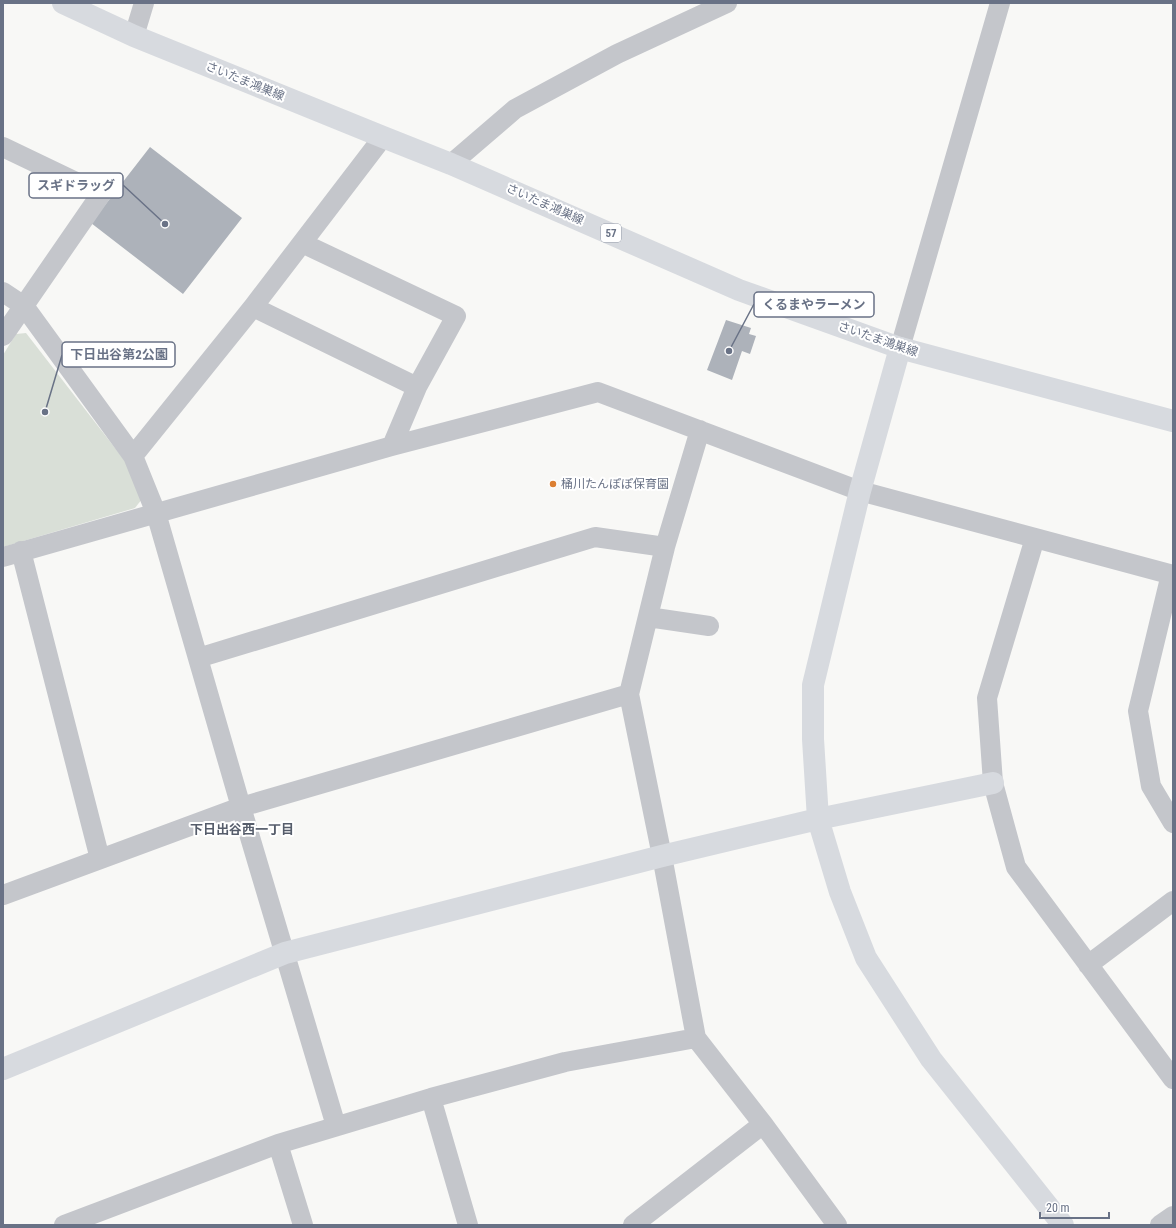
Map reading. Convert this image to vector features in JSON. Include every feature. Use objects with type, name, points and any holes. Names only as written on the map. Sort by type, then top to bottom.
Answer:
[{"type":"street","name":"さいたま鴻巣線","points":[[63,3],[134,36],[451,164],[739,290],[900,348],[1172,416]]},
{"type":"street","points":[[134,36],[144,3]]},
{"type":"street","points":[[451,164],[515,109],[617,54],[727,3]]},
{"type":"street","points":[[1000,3],[860,491],[813,685],[813,739],[818,819],[840,892],[866,958],[931,1059],[1062,1225]]},
{"type":"street","points":[[133,456],[253,307],[383,137]]},
{"type":"street","points":[[3,147],[101,194],[3,336]]},
{"type":"street","points":[[302,243],[456,316],[417,387],[392,446]]},
{"type":"street","points":[[3,292],[24,306],[133,456],[156,513],[241,807],[336,1126]]},
{"type":"street","points":[[253,307],[417,387]]},
{"type":"street","points":[[100,859],[12,554],[392,446],[598,392],[860,491],[1172,575],[1138,711],[1151,786],[1173,823]]},
{"type":"street","points":[[700,430],[665,547],[629,694],[662,856],[696,1038],[763,1124],[838,1225]]},
{"type":"street","points":[[198,658],[595,537],[665,547]]},
{"type":"street","points":[[1035,538],[987,698],[993,783],[1016,867],[1173,1079]]},
{"type":"street","points":[[648,617],[709,626]]},
{"type":"street","points":[[3,895],[241,807],[629,694]]},
{"type":"street","points":[[3,1069],[285,953],[662,856],[818,819],[993,783]]},
{"type":"street","points":[[1088,965],[1173,900]]},
{"type":"street","points":[[64,1225],[278,1144],[336,1126],[431,1098],[565,1062],[696,1038]]},
{"type":"street","points":[[431,1098],[468,1225]]},
{"type":"street","points":[[633,1225],[763,1124]]},
{"type":"street","points":[[278,1144],[303,1225]]},
{"type":"street","points":[[1160,1225],[1173,1216]]},
{"type":"shaded area","points":[[26,333],[132,470],[142,499],[135,508],[3,547],[3,355],[16,334]]},
{"type":"building","points":[[150,147],[242,218],[183,294],[91,223]]},
{"type":"building","points":[[726,320],[751,328],[749,334],[756,336],[750,354],[742,351],[732,380],[707,370]]},
{"type":"place","name":"スギドラッグ","points":[[165,224]]},
{"type":"place","name":"くるまやラーメン","points":[[729,351]]},
{"type":"place","name":"下日出谷第2公園","points":[[45,412]]},
{"type":"place","name":"桶川たんぽぽ保育園","points":[[553,484]]},
{"type":"district","name":"下日出谷西一丁目","points":[[242,829]]}]
